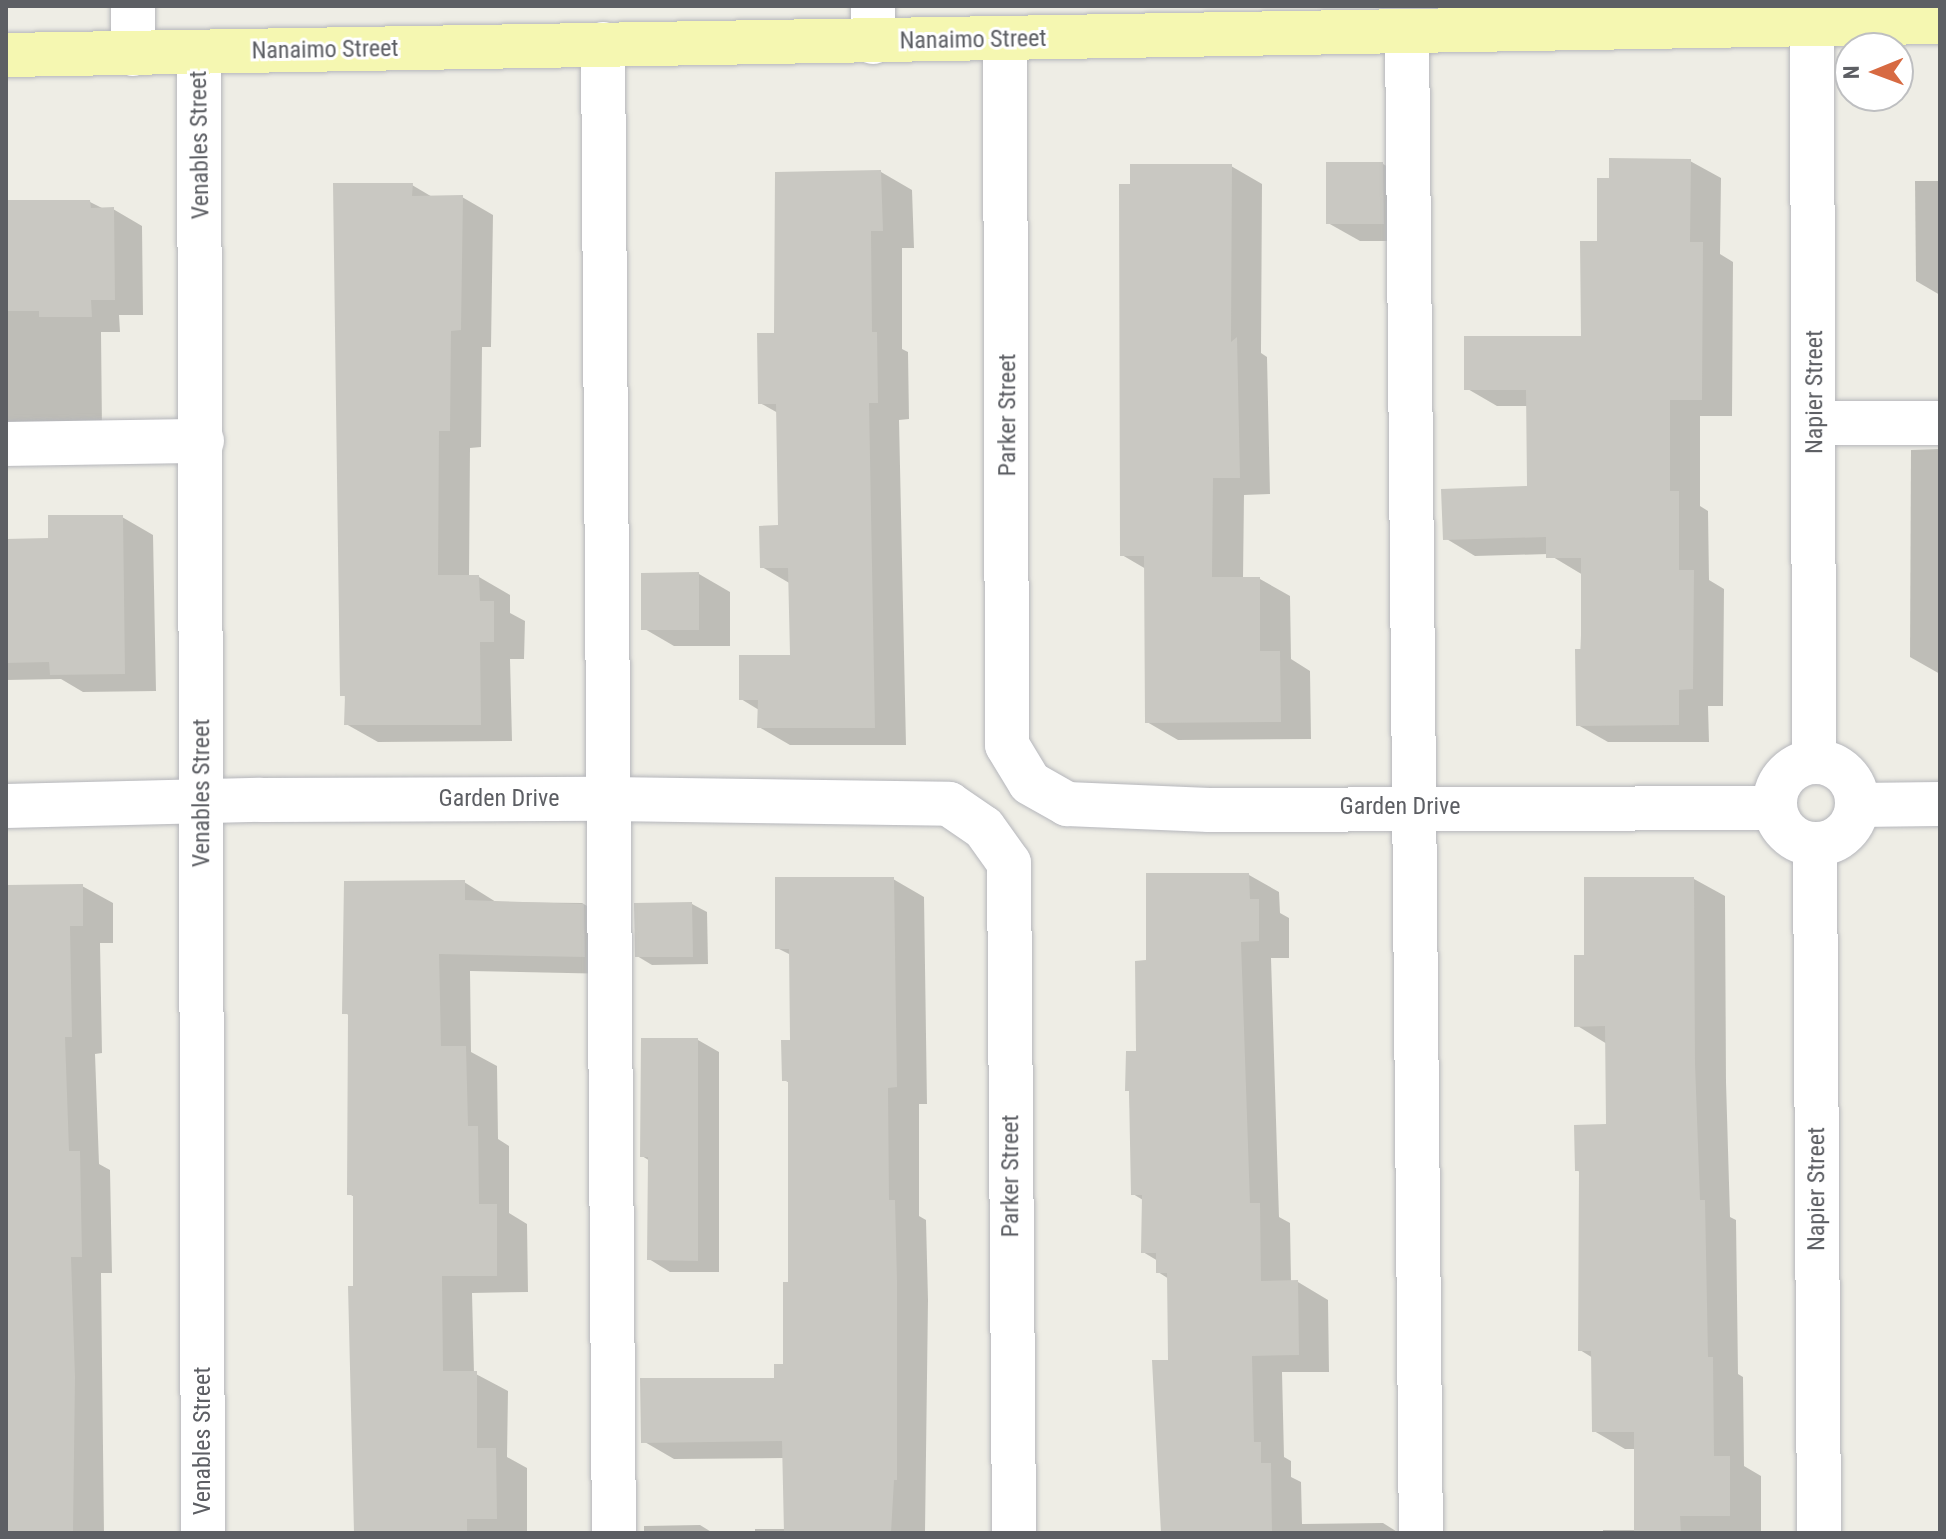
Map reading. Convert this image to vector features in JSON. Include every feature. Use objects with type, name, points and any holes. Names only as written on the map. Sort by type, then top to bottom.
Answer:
[{"type":"main road","name":"Nanaimo Street","points":[[6,55],[603,44],[873,24],[1005,40],[1407,32],[1612,17],[1812,24],[1940,22]]},
{"type":"street","points":[[133,6],[133,54]]},
{"type":"street","name":"Napier Street","points":[[1812,24],[1814,761]]},
{"type":"street","points":[[1407,32],[1421,1533]]},
{"type":"street","name":"Parker Street","points":[[1005,40],[1007,745],[1030,783]]},
{"type":"street","points":[[603,44],[614,1533]]},
{"type":"street","name":"Venables Street","points":[[199,52],[203,1533]]},
{"type":"street","points":[[1815,423],[1940,423]]},
{"type":"street","points":[[6,444],[202,441]]},
{"type":"street","points":[[1814,761],[1832,764],[1846,773],[1855,788],[1857,805],[1854,821],[1845,833],[1831,841],[1815,844],[1801,841],[1789,833],[1775,808],[1777,791],[1785,776],[1798,765],[1814,761]]},
{"type":"street","name":"Garden Drive","points":[[1030,783],[1067,804],[1209,810],[1775,808]]},
{"type":"street","name":"Garden Drive","points":[[6,806],[202,801],[609,799],[949,804],[984,828]]},
{"type":"street","points":[[1857,805],[1940,804]]},
{"type":"street","name":"Parker Street","points":[[984,828],[1009,863],[1014,1533]]},
{"type":"street","name":"Napier Street","points":[[1815,844],[1819,1533]]},
{"type":"building","points":[[1609,158],[1691,159],[1690,242],[1703,242],[1702,400],[1670,400],[1670,491],[1679,491],[1679,570],[1694,570],[1693,689],[1679,690],[1679,725],[1576,726],[1575,649],[1581,649],[1581,558],[1546,558],[1546,537],[1443,540],[1441,489],[1527,486],[1526,390],[1464,390],[1464,336],[1581,336],[1580,241],[1597,241],[1597,178],[1609,178]]},
{"type":"building","points":[[1326,162],[1383,162],[1384,224],[1326,224]]},
{"type":"building","points":[[1130,164],[1232,164],[1231,342],[1237,337],[1240,478],[1213,478],[1212,577],[1260,577],[1260,651],[1280,651],[1281,722],[1145,723],[1144,556],[1120,556],[1119,184],[1130,184]]},
{"type":"building","points":[[881,170],[883,231],[871,231],[872,332],[877,332],[878,403],[869,403],[875,728],[757,728],[758,700],[739,700],[739,655],[790,655],[788,568],[760,568],[759,526],[778,525],[776,404],[758,404],[757,333],[774,333],[775,172]]},
{"type":"building","points":[[333,183],[413,183],[412,196],[463,195],[461,330],[451,331],[450,431],[439,431],[438,575],[479,575],[480,601],[494,601],[494,642],[480,642],[481,725],[344,725],[345,696],[340,696]]},
{"type":"building","points":[[6,200],[90,200],[91,208],[114,207],[115,300],[91,300],[92,317],[39,317],[39,311],[6,311]]},
{"type":"building","points":[[48,515],[123,515],[125,674],[50,675],[49,662],[6,663],[6,539],[48,538]]},
{"type":"building","points":[[699,572],[699,630],[641,630],[641,573]]},
{"type":"building","points":[[1146,873],[1249,873],[1250,899],[1259,899],[1259,941],[1241,942],[1250,1203],[1260,1203],[1261,1281],[1298,1280],[1299,1355],[1252,1356],[1254,1442],[1261,1442],[1261,1463],[1271,1463],[1272,1533],[1161,1533],[1152,1360],[1168,1360],[1167,1273],[1156,1273],[1156,1253],[1141,1253],[1142,1195],[1131,1195],[1129,1091],[1125,1091],[1126,1051],[1136,1051],[1135,961],[1146,960]]},
{"type":"building","points":[[775,877],[894,877],[897,1087],[888,1088],[889,1200],[895,1200],[897,1281],[897,1480],[894,1480],[891,1533],[784,1533],[782,1441],[641,1443],[640,1378],[774,1378],[774,1364],[783,1364],[783,1282],[788,1282],[788,1081],[782,1081],[781,1040],[790,1040],[789,949],[775,949]]},
{"type":"building","points":[[1584,877],[1694,877],[1695,1063],[1700,1200],[1705,1200],[1708,1357],[1713,1357],[1714,1456],[1730,1456],[1730,1516],[1680,1516],[1681,1533],[1634,1533],[1634,1432],[1592,1432],[1591,1351],[1578,1351],[1579,1171],[1575,1171],[1574,1125],[1606,1124],[1605,1026],[1574,1027],[1574,955],[1584,955]]},
{"type":"building","points":[[465,880],[465,900],[584,904],[585,957],[439,954],[441,1046],[466,1046],[468,1126],[478,1126],[479,1204],[497,1204],[497,1276],[442,1276],[443,1371],[477,1371],[477,1448],[496,1448],[497,1519],[467,1519],[467,1533],[354,1533],[348,1286],[353,1286],[353,1195],[347,1195],[348,1014],[342,1014],[344,881]]},
{"type":"building","points":[[83,884],[83,926],[70,926],[72,1037],[65,1037],[69,1151],[80,1151],[82,1257],[71,1257],[75,1377],[73,1533],[6,1533],[6,885]]},
{"type":"building","points":[[692,902],[693,957],[635,957],[634,903]]},
{"type":"building","points":[[641,1038],[698,1038],[698,1261],[647,1260],[648,1157],[640,1157]]}]
